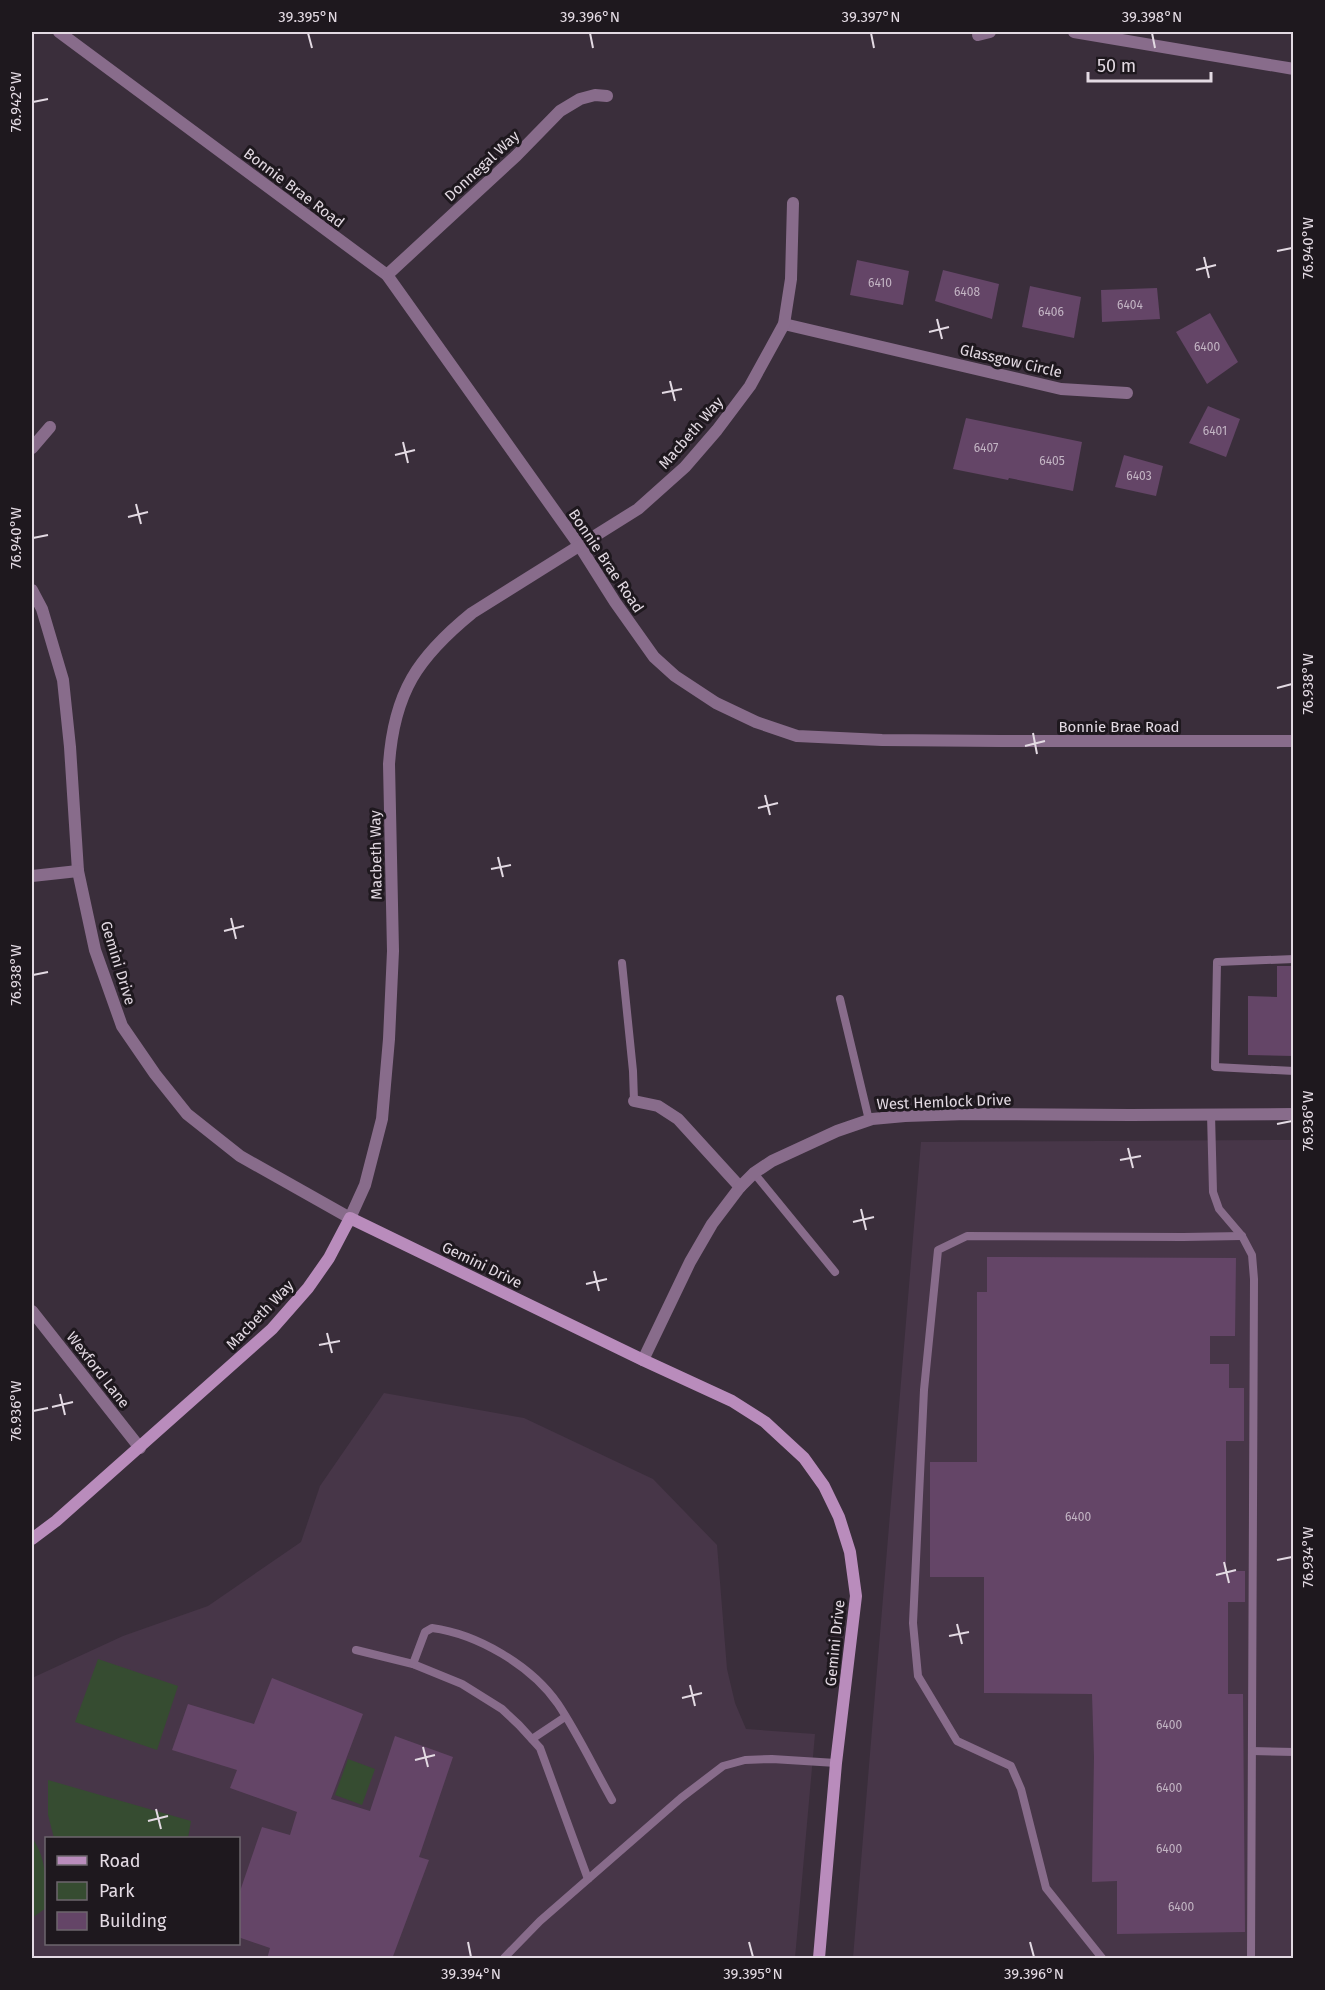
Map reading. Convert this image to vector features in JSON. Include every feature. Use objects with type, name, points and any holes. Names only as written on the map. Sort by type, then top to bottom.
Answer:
[{"type":"street","name":"Bonnie Brae Road","points":[[59,32],[387,275],[579,545],[615,602],[654,657],[664,668],[695,691],[756,722],[797,736],[882,740],[1293,741]]},
{"type":"street","points":[[1074,32],[1293,69]]},
{"type":"street","name":"Donnegal Way","points":[[387,275],[516,156],[560,111],[580,99],[595,95],[607,96]]},
{"type":"street","name":"Macbeth Way","points":[[32,1539],[140,1448],[272,1329],[329,1258],[365,1185],[382,1119],[393,951],[389,764],[391,735],[404,694],[419,665],[448,632],[472,612],[638,509],[686,467],[717,430],[750,386],[784,324],[791,279],[793,203]]},
{"type":"street","name":"Glassgow Circle","points":[[784,324],[1061,389],[1127,393]]},
{"type":"street","points":[[32,448],[50,427]]},
{"type":"street","name":"Gemini Drive","points":[[32,590],[42,609],[63,680],[78,871],[95,950],[122,1026],[155,1074],[187,1114],[240,1156],[350,1218],[732,1401],[765,1422],[804,1458],[824,1486],[839,1517],[850,1552],[856,1596],[836,1763],[819,1959]]},
{"type":"street","points":[[32,876],[78,871]]},
{"type":"street","points":[[634,1101],[658,1106],[678,1119],[740,1187]]},
{"type":"street","name":"West Hemlock Drive","points":[[643,1360],[690,1262],[712,1224],[740,1187],[754,1173],[772,1161],[837,1131],[869,1120],[905,1116],[1293,1114]]},
{"type":"street","name":"Wexford Lane","points":[[32,1311],[140,1448]]},
{"type":"lane","points":[[1293,959],[1217,962],[1215,1067],[1293,1071]]},
{"type":"lane","points":[[622,963],[634,1101]]},
{"type":"lane","points":[[840,999],[869,1120]]},
{"type":"lane","points":[[1211,1114],[1213,1192],[1219,1209],[1242,1236],[1252,1255],[1254,1279],[1251,1959]]},
{"type":"lane","points":[[754,1173],[835,1272]]},
{"type":"lane","points":[[1102,1959],[1046,1888],[1021,1789],[1011,1766],[957,1741],[918,1676],[913,1623],[924,1390],[938,1250],[967,1236],[1183,1238],[1242,1236]]},
{"type":"lane","points":[[413,1664],[425,1632],[432,1628],[454,1632],[505,1654],[532,1676],[557,1703],[612,1800]]},
{"type":"lane","points":[[356,1650],[413,1664],[462,1684],[502,1709],[540,1749],[588,1879]]},
{"type":"lane","points":[[532,1739],[565,1717]]},
{"type":"lane","points":[[1252,1751],[1293,1752]]},
{"type":"lane","points":[[504,1959],[540,1921],[681,1798],[723,1766],[745,1760],[772,1759],[836,1763]]},
{"type":"shaded area","points":[[1293,1140],[1293,1958],[853,1958],[921,1142]]},
{"type":"shaded area","points":[[384,1393],[524,1418],[653,1479],[717,1545],[727,1669],[735,1703],[746,1729],[815,1734],[795,1958],[32,1958],[32,1678],[123,1636],[208,1606],[301,1542],[320,1486]]},
{"type":"green space","points":[[98,1659],[178,1686],[157,1750],[75,1722]]},
{"type":"green space","points":[[348,1759],[375,1769],[362,1805],[335,1795]]},
{"type":"green space","points":[[48,1780],[191,1821],[188,1837],[54,1837],[48,1815]]},
{"type":"green space","points":[[32,1838],[43,1862],[45,1909],[32,1918]]},
{"type":"building","points":[[857,260],[909,271],[903,305],[850,295]]},
{"type":"building","points":[[943,270],[999,284],[992,319],[935,301]]},
{"type":"building","points":[[1030,286],[1081,297],[1074,338],[1022,327]]},
{"type":"building","points":[[1157,288],[1160,319],[1102,322],[1101,290]]},
{"type":"building","points":[[1210,313],[1238,362],[1207,384],[1176,332]]},
{"type":"building","points":[[1208,406],[1240,419],[1226,457],[1189,443]]},
{"type":"building","points":[[966,418],[1082,442],[1073,491],[953,469]]},
{"type":"building","points":[[1124,455],[1163,466],[1156,496],[1115,487]]},
{"type":"building","points":[[1277,966],[1293,966],[1293,1056],[1248,1055],[1248,996],[1277,997]]},
{"type":"building","points":[[987,1257],[1236,1258],[1235,1336],[1210,1336],[1210,1364],[1229,1364],[1229,1388],[1244,1388],[1244,1441],[1226,1441],[1226,1571],[1245,1571],[1245,1602],[1228,1602],[1228,1694],[1243,1694],[1245,1932],[1117,1934],[1117,1881],[1092,1882],[1094,1757],[1092,1694],[984,1693],[984,1577],[930,1577],[930,1462],[977,1462],[977,1292],[987,1292]]},
{"type":"building","points":[[272,1678],[363,1714],[331,1799],[370,1811],[395,1736],[453,1757],[419,1857],[429,1860],[392,1959],[267,1959],[270,1948],[240,1938],[240,1891],[262,1827],[290,1835],[297,1812],[230,1788],[237,1770],[172,1750],[188,1704],[254,1724]]}]
